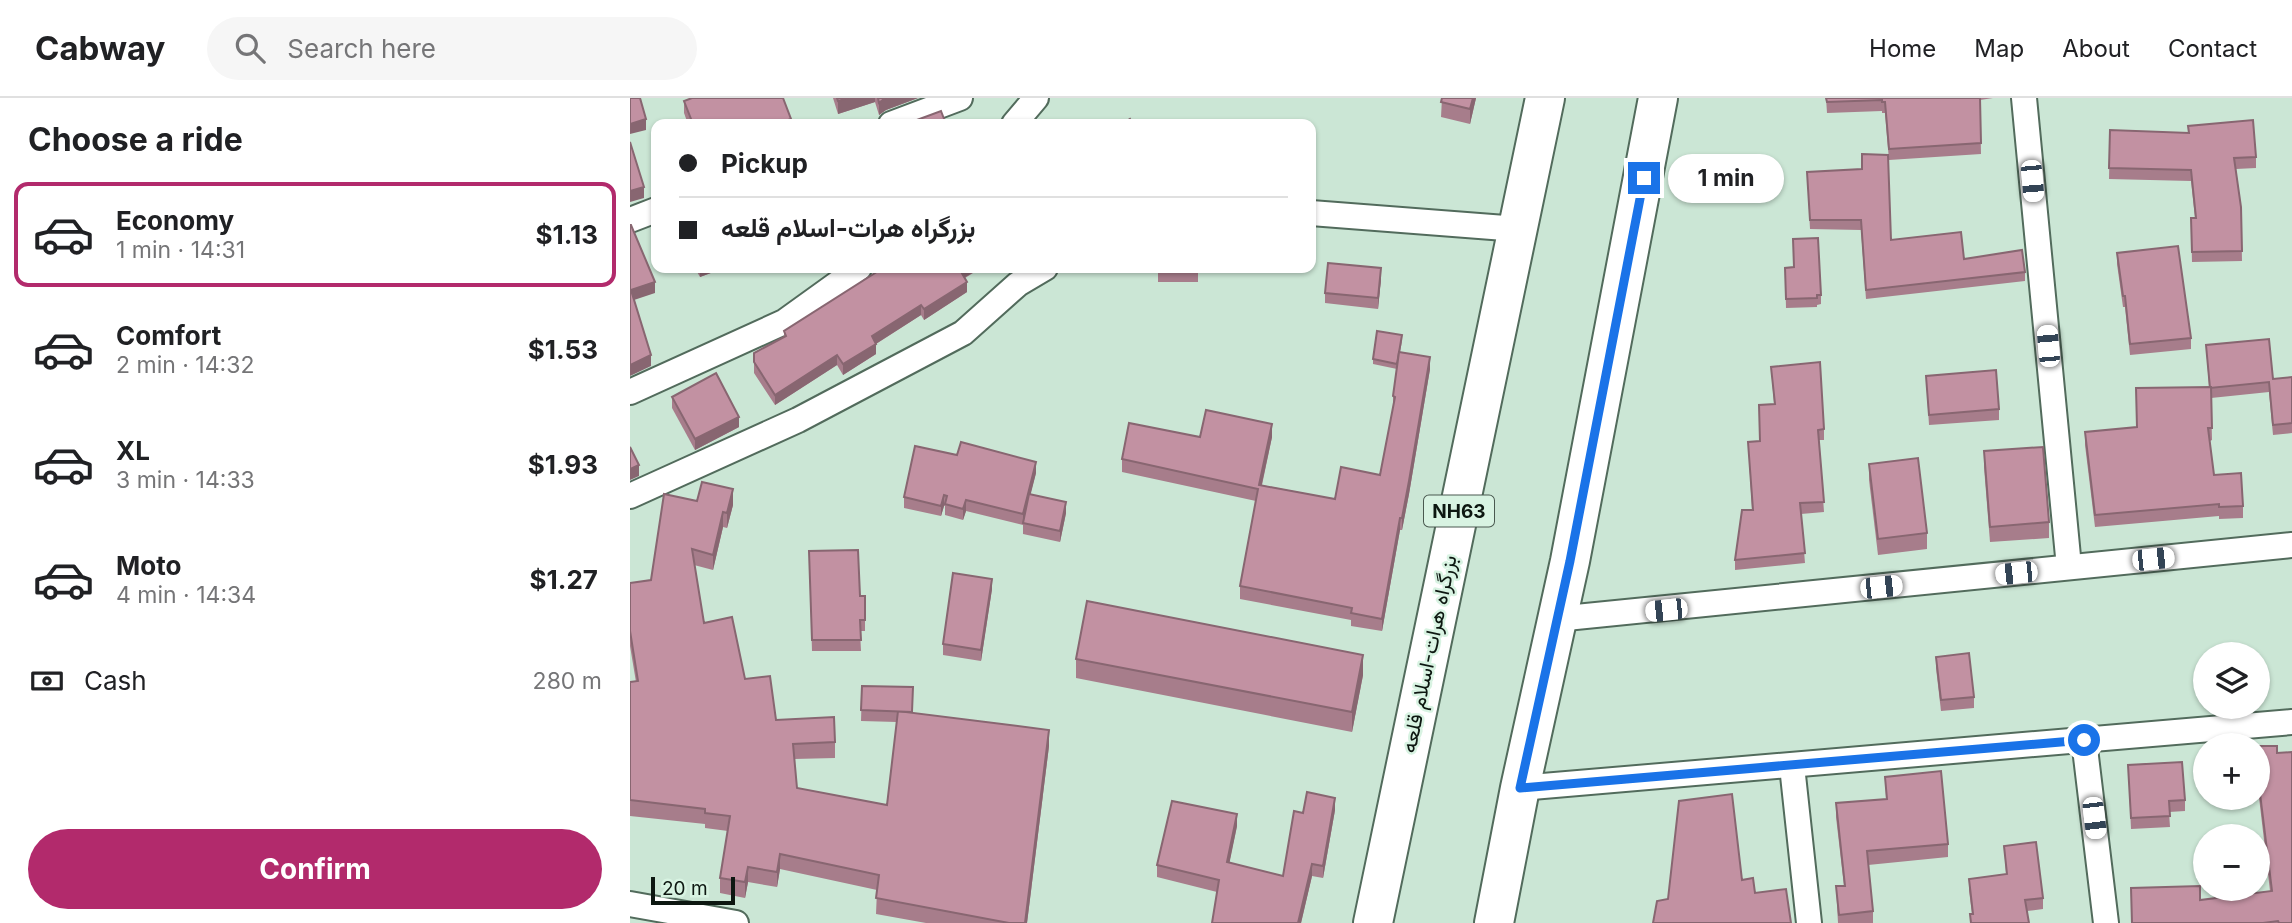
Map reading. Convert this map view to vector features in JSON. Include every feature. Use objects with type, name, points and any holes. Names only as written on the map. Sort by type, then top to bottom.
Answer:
[{"type":"highway","name":"بزرگراه هرات-اسلام قلعه","points":[[1373,923],[1545,98]]},
{"type":"highway","points":[[1494,923],[1627,271],[1658,98]]},
{"type":"street","points":[[904,119],[960,98]]},
{"type":"street","points":[[1018,119],[1036,98]]},
{"type":"street","points":[[2024,98],[2070,567]]},
{"type":"street","points":[[630,220],[651,212]]},
{"type":"street","points":[[1316,213],[1518,229]]},
{"type":"street","points":[[630,392],[784,322],[852,273]]},
{"type":"street","points":[[630,496],[798,420],[963,333],[1018,284],[1037,273]]},
{"type":"street","points":[[1556,619],[2292,545]]},
{"type":"street","points":[[1520,788],[2292,722]]},
{"type":"street","points":[[2084,740],[2106,923]]},
{"type":"street","points":[[1792,765],[1809,923]]},
{"type":"street","points":[[630,904],[736,923]]},
{"type":"building","points":[[630,98],[640,98],[646,119],[630,124]]},
{"type":"building","points":[[692,98],[783,98],[791,119],[691,119],[684,101]]},
{"type":"building","points":[[1442,98],[1473,98],[1470,109],[1441,102]]},
{"type":"building","points":[[1826,98],[1980,98],[1981,143],[1889,149],[1885,102],[1827,102]]},
{"type":"building","points":[[941,111],[944,119],[919,119]]},
{"type":"building","points":[[2253,120],[2256,157],[2234,158],[2241,207],[2242,251],[2192,252],[2191,218],[2196,218],[2191,170],[2109,168],[2110,130],[2189,133],[2188,126]]},
{"type":"building","points":[[630,142],[644,187],[630,191]]},
{"type":"building","points":[[1862,154],[1888,155],[1891,240],[1961,232],[1964,259],[2022,250],[2025,272],[1866,290],[1861,220],[1810,220],[1807,172],[1862,169]]},
{"type":"building","points":[[631,225],[655,282],[631,290],[651,355],[630,365]]},
{"type":"building","points":[[1818,238],[1821,295],[1817,295],[1817,298],[1786,299],[1785,268],[1794,267],[1793,239]]},
{"type":"building","points":[[2178,246],[2191,338],[2130,344],[2117,253]]},
{"type":"building","points":[[1328,263],[1381,268],[1378,298],[1325,293]]},
{"type":"building","points":[[875,273],[962,273],[967,282],[924,309],[921,305],[872,336],[876,344],[843,364],[837,355],[775,395],[754,362],[754,353],[786,336],[784,331]]},
{"type":"building","points":[[1377,331],[1402,335],[1397,364],[1373,359]]},
{"type":"building","points":[[2269,339],[2273,379],[2292,377],[2292,423],[2273,425],[2269,382],[2210,388],[2206,345]]},
{"type":"building","points":[[1399,352],[1430,357],[1382,619],[1351,613],[1352,608],[1240,586],[1258,489],[1122,459],[1129,423],[1200,437],[1206,410],[1272,424],[1259,485],[1335,499],[1341,467],[1380,475],[1395,397]]},
{"type":"building","points":[[1820,362],[1824,429],[1818,430],[1824,502],[1800,503],[1805,553],[1735,560],[1742,510],[1753,510],[1748,442],[1760,441],[1759,405],[1775,404],[1771,367]]},
{"type":"building","points":[[1996,370],[1999,409],[1929,415],[1926,376]]},
{"type":"building","points":[[716,373],[739,417],[695,439],[672,397]]},
{"type":"building","points":[[2211,387],[2212,428],[2208,428],[2214,475],[2241,473],[2243,506],[2219,507],[2219,504],[2095,515],[2085,432],[2137,427],[2136,388]]},
{"type":"building","points":[[961,442],[1036,462],[1023,514],[966,500],[963,509],[945,504],[947,496],[944,495],[941,506],[904,497],[915,446],[957,455]]},
{"type":"building","points":[[630,447],[639,465],[630,469]]},
{"type":"building","points":[[2043,447],[2049,522],[1990,527],[1984,451]]},
{"type":"building","points":[[1918,458],[1927,533],[1878,539],[1869,464]]},
{"type":"building","points":[[702,482],[733,489],[727,513],[723,512],[713,555],[692,549],[704,623],[732,617],[745,679],[770,676],[776,720],[834,717],[835,742],[793,744],[797,788],[887,805],[898,711],[1049,730],[1025,923],[1009,923],[876,898],[879,875],[780,854],[777,872],[748,867],[745,882],[720,878],[730,816],[705,813],[705,809],[630,800],[630,682],[638,681],[630,631],[630,583],[651,580],[664,494],[697,501]]},
{"type":"building","points":[[1029,494],[1066,502],[1060,531],[1023,523]]},
{"type":"building","points":[[858,550],[860,596],[865,596],[865,620],[860,620],[861,640],[812,640],[809,551]]},
{"type":"building","points":[[953,573],[992,579],[981,650],[943,644]]},
{"type":"building","points":[[1087,601],[1363,655],[1352,712],[1076,659]]},
{"type":"building","points":[[1969,653],[1974,697],[1941,700],[1936,657]]},
{"type":"building","points":[[862,686],[913,687],[912,712],[861,710]]},
{"type":"building","points":[[2270,746],[2277,746],[2277,753],[2292,752],[2292,923],[2132,923],[2131,888],[2193,886],[2193,901],[2270,901],[2270,824],[2264,824],[2262,810],[2270,810]]},
{"type":"building","points":[[2182,762],[2185,800],[2169,801],[2170,816],[2131,818],[2128,765]]},
{"type":"building","points":[[1941,771],[1948,844],[1867,851],[1873,911],[1839,915],[1836,886],[1845,886],[1836,803],[1887,799],[1885,777]]},
{"type":"building","points":[[1307,792],[1335,798],[1323,866],[1312,864],[1298,923],[1212,923],[1219,880],[1157,865],[1172,801],[1237,814],[1227,862],[1283,876],[1294,811],[1303,813]]},
{"type":"building","points":[[1732,794],[1742,880],[1753,878],[1755,893],[1786,889],[1791,923],[1653,923],[1657,901],[1668,899],[1679,801]]},
{"type":"building","points":[[2036,842],[2043,898],[2025,900],[2029,923],[1971,923],[1970,914],[1973,914],[1969,879],[2007,874],[2004,846]]},
{"type":"route","points":[[1644,178],[1570,561],[1520,788],[2084,740]]}]
